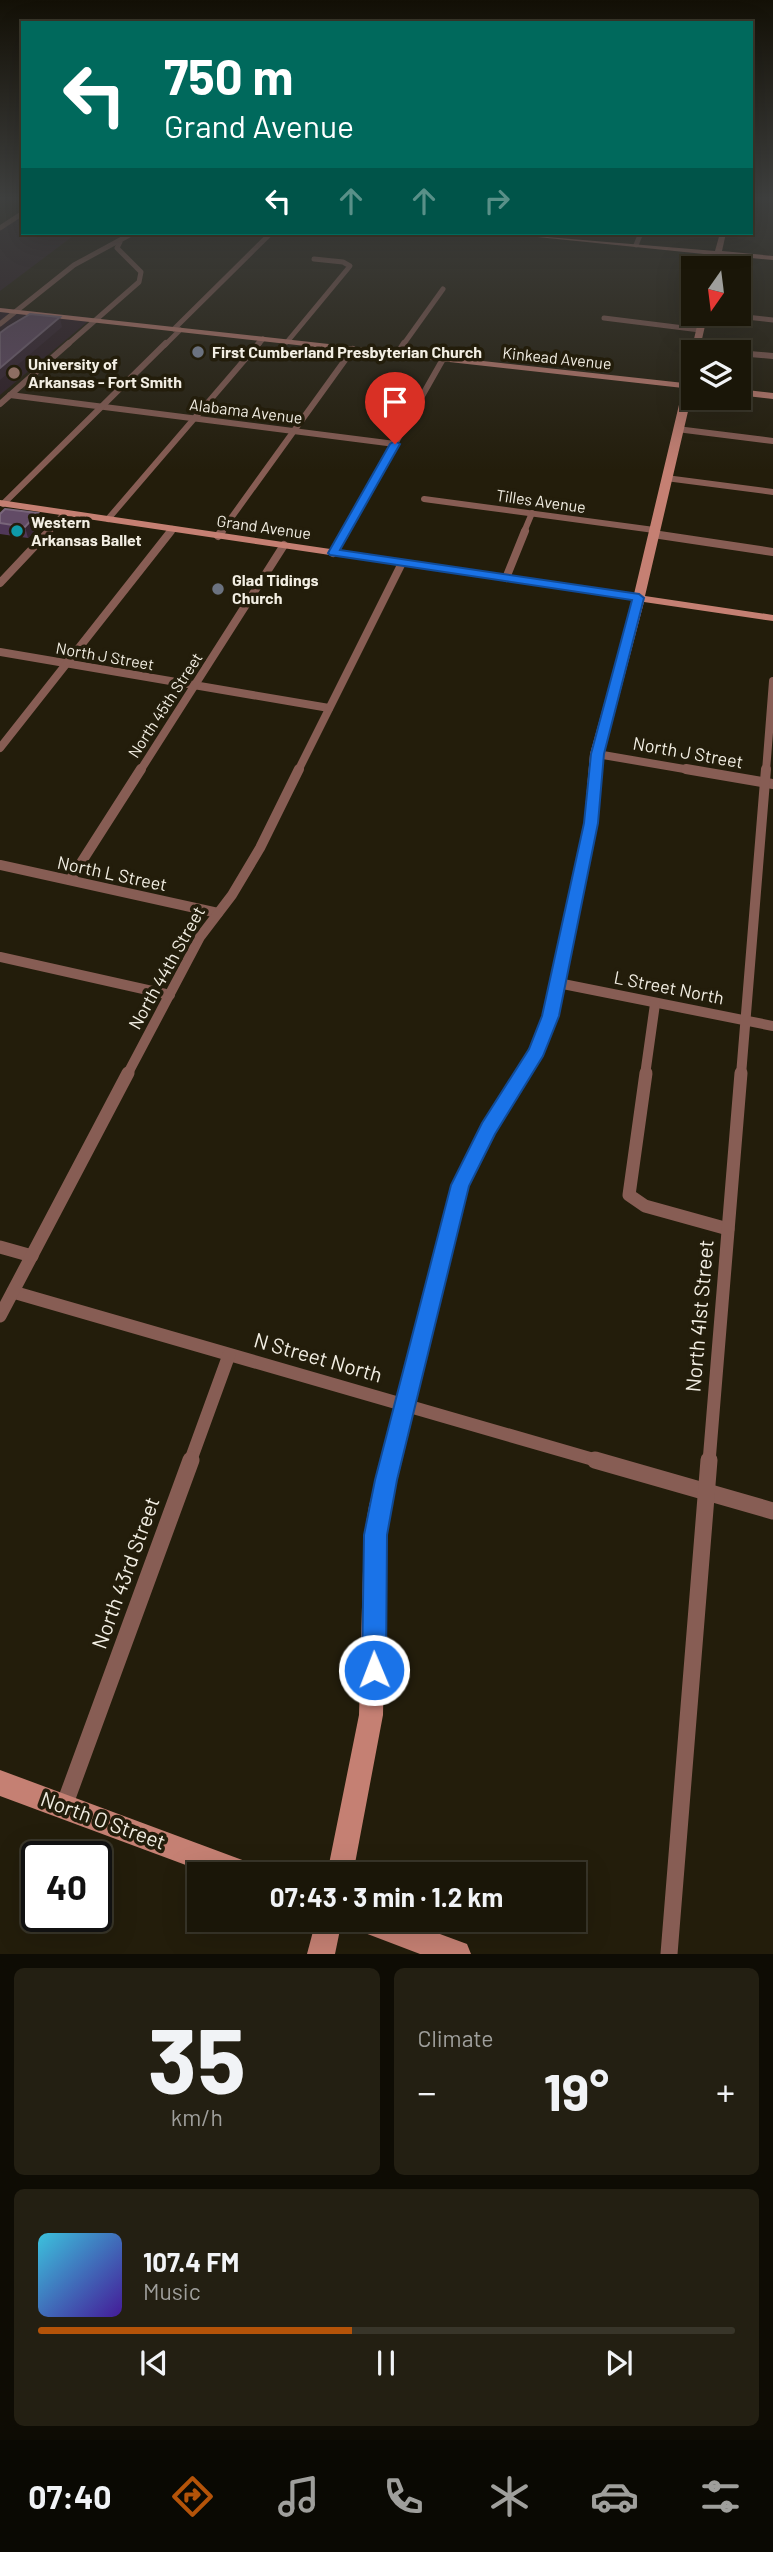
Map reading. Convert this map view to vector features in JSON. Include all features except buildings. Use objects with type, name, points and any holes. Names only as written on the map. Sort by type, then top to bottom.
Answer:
[{"type":"street","points":[[0,324],[45,288]]},
{"type":"street","points":[[0,404],[130,288]]},
{"type":"street","points":[[2,504],[217,288]]},
{"type":"street","points":[[287,342],[332,288]]},
{"type":"street","points":[[397,354],[443,289]]},
{"type":"street","name":"Kinkead Avenue","points":[[0,310],[681,386]]},
{"type":"street","points":[[604,318],[700,330]]},
{"type":"street","points":[[751,318],[773,320]]},
{"type":"street","points":[[698,340],[701,326]]},
{"type":"street","points":[[108,519],[263,339]]},
{"type":"street","points":[[218,536],[353,349]]},
{"type":"street","points":[[751,354],[773,356]]},
{"type":"street","points":[[333,553],[443,359]]},
{"type":"street","points":[[751,393],[773,396]]},
{"type":"street","name":"Alabama Avenue","points":[[10,395],[395,444]]},
{"type":"street","points":[[342,1862],[371,1715],[375,1535],[405,1405],[460,1185],[488,1129],[537,1051],[550,1016],[591,823],[597,754],[639,598],[683,410]]},
{"type":"street","points":[[677,429],[773,441]]},
{"type":"street","points":[[666,478],[773,492]]},
{"type":"street","name":"Tilles Avenue","points":[[425,499],[531,513],[773,552]]},
{"type":"street","name":"Grand Avenue","points":[[2,504],[773,618]]},
{"type":"street","points":[[0,583],[65,513]]},
{"type":"street","points":[[506,578],[531,513]]},
{"type":"street","points":[[0,748],[172,529]]},
{"type":"street","name":"North 45th Street","points":[[70,880],[284,545]]},
{"type":"street","name":"North 44th Street","points":[[0,1316],[200,937],[232,895],[260,848],[402,563]]},
{"type":"street","name":"North J Street","points":[[0,652],[329,708]]},
{"type":"street","name":"North 41st Street","points":[[669,1954],[728,1229],[769,784],[773,681]]},
{"type":"street","name":"North J Street","points":[[597,754],[769,784]]},
{"type":"street","name":"North L Street","points":[[0,865],[218,913]]},
{"type":"street","points":[[0,957],[170,995]]},
{"type":"street","name":"L Street North","points":[[558,984],[773,1026]]},
{"type":"street","points":[[655,1004],[629,1195],[645,1206],[728,1229]]},
{"type":"street","points":[[0,1247],[32,1256]]},
{"type":"street","name":"N Street North","points":[[13,1292],[773,1511]]},
{"type":"street","name":"North 43rd Street","points":[[64,1806],[229,1354]]},
{"type":"street","name":"North O Street","points":[[0,1783],[214,1862]]},
{"type":"street","points":[[321,1954],[326,1932]]},
{"type":"street","points":[[399,1932],[457,1954]]},
{"type":"shaded area","name":"University of Arkansas - Fort Smith","points":[[0,308],[92,318],[0,395]]},
{"type":"place","name":"First Cumberland Presbyterian Church","points":[[198,352]]},
{"type":"place","name":"University of Arkansas - Fort Smith","points":[[14,373]]},
{"type":"place","name":"Western Arkansas Ballet","points":[[17,531]]},
{"type":"place","name":"Glad Tidings Church","points":[[218,589]]},
{"type":"route","points":[[374,1670],[375,1535],[386,1480],[460,1185],[467,1166],[488,1129],[537,1051],[550,1016],[591,823],[597,754],[639,598],[333,553],[395,444]]}]
